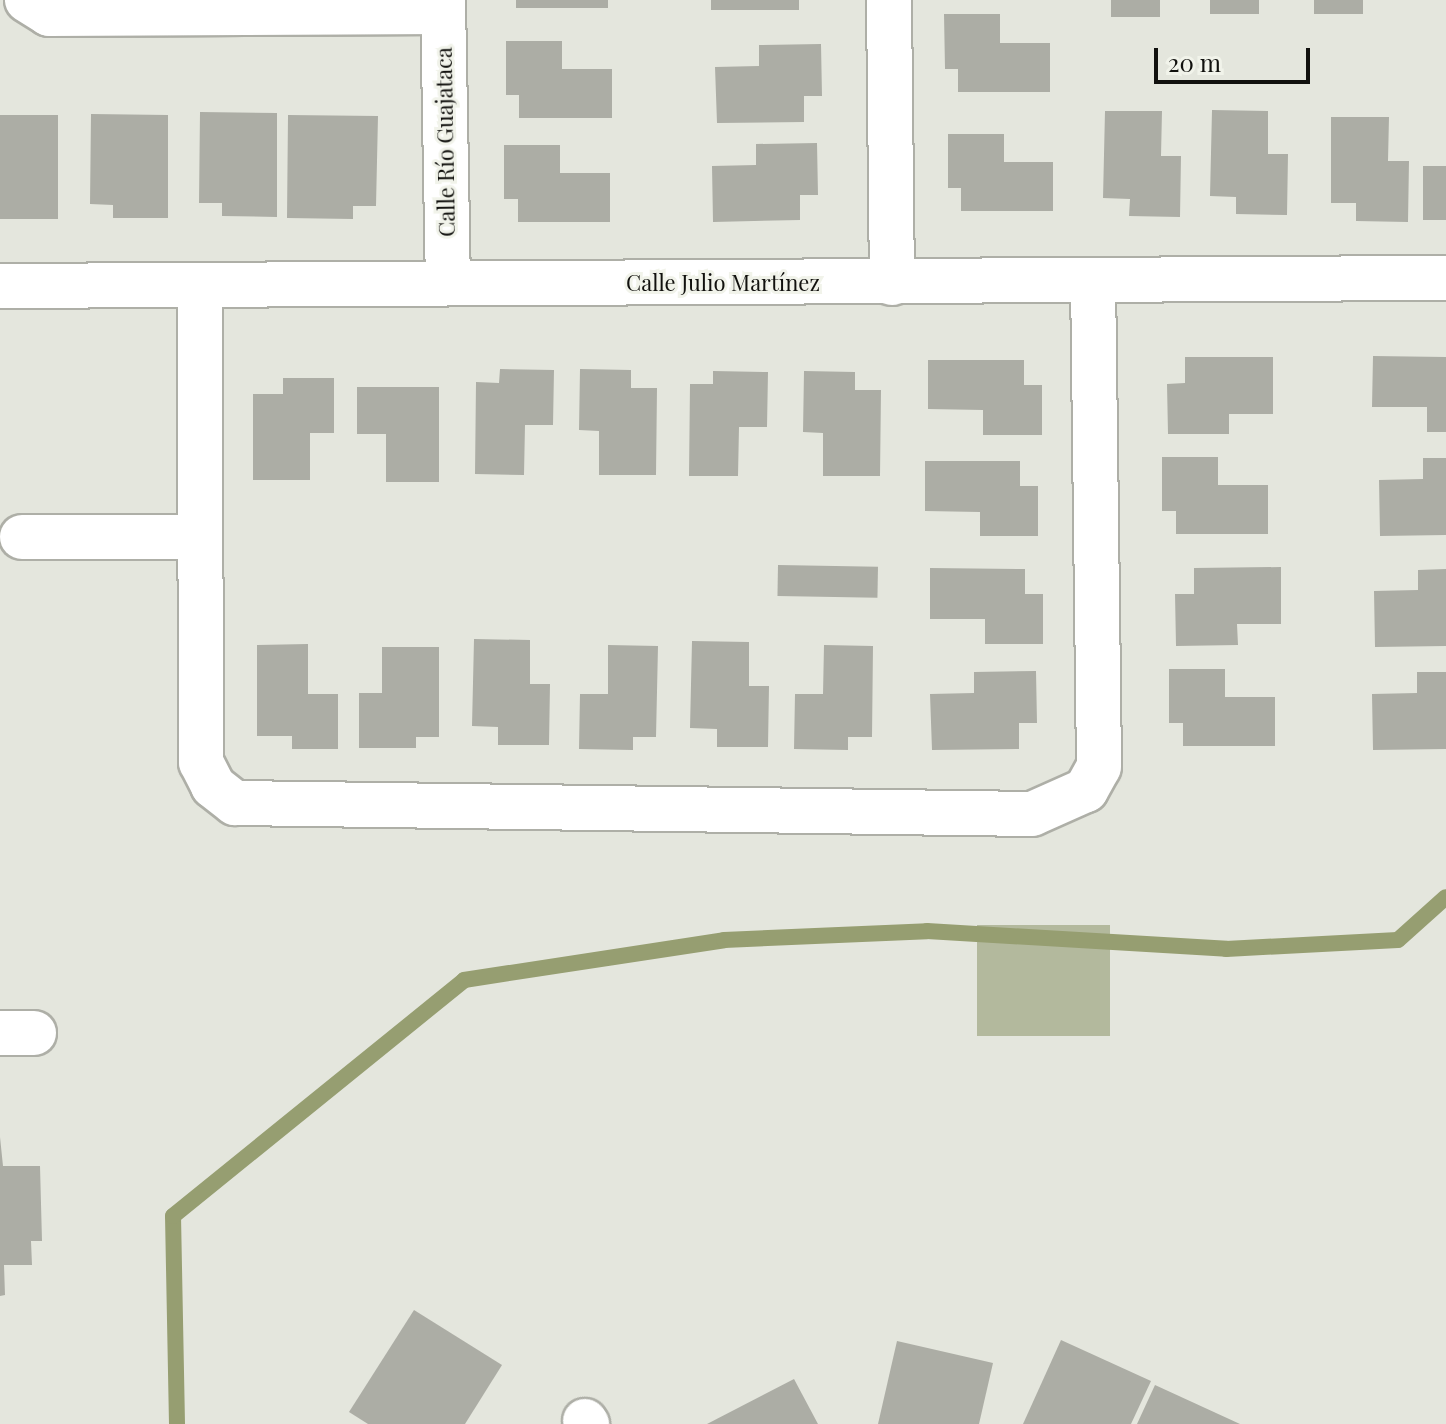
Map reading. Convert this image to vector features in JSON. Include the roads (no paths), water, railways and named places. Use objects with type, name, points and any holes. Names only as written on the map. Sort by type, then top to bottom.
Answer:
[{"type":"street","points":[[27,0],[49,14],[443,6]]},
{"type":"street","points":[[889,0],[892,283]]},
{"type":"street","name":"Calle Río Guajataca","points":[[443,6],[448,283]]},
{"type":"street","name":"Calle Julio Martínez","points":[[0,286],[1446,278]]},
{"type":"street","points":[[200,286],[198,537],[201,762],[213,786],[235,803],[1032,814],[1086,790],[1099,767],[1093,281]]},
{"type":"street","points":[[22,537],[198,537]]},
{"type":"waterway","points":[[177,1424],[173,1216],[464,980],[724,940],[927,931],[1226,949],[1398,940],[1446,897]]}]
